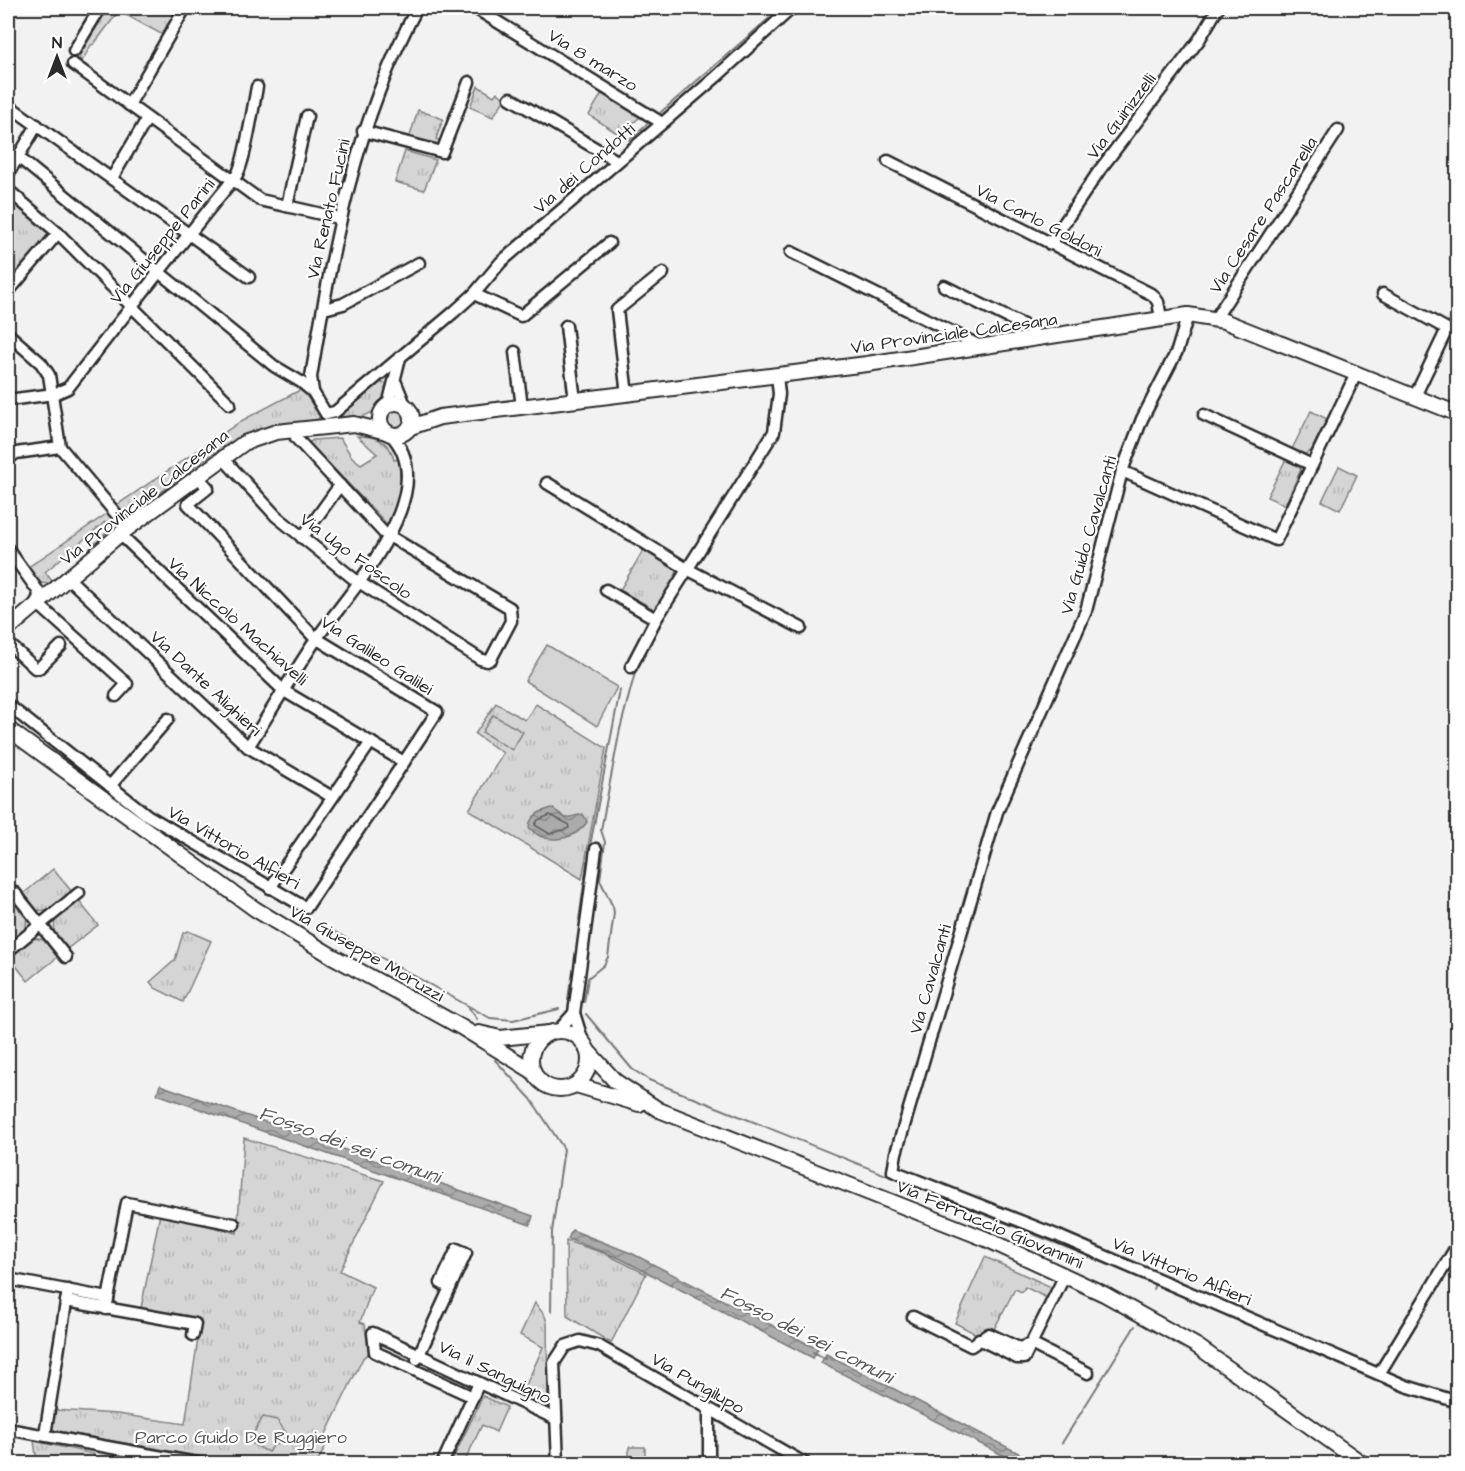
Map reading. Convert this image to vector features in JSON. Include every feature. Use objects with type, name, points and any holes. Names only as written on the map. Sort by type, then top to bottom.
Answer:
[{"type":"main road","name":"Via Provinciale Calcesana","points":[[408,408],[420,416],[440,417],[627,395],[1040,339],[1188,315],[1215,319],[1458,414]]},
{"type":"main road","points":[[396,402],[408,408],[410,429],[400,435],[389,433],[381,426],[384,409],[396,402]]},
{"type":"main road","name":"Via Provinciale Calcesana","points":[[8,629],[124,531],[244,443],[267,434],[354,424],[384,409]]},
{"type":"main road","name":"Via Provinciale Calcesana","points":[[410,429],[440,417]]},
{"type":"main road","name":"Via Provinciale Calcesana","points":[[354,424],[389,433]]},
{"type":"main road","name":"Via Giuseppe Moruzzi","points":[[8,729],[87,788],[102,806],[213,886],[332,956],[461,1027],[534,1072]]},
{"type":"main road","name":"Via Giuseppe Moruzzi","points":[[461,1027],[501,1038],[556,1032]]},
{"type":"main road","points":[[556,1032],[573,1034],[585,1046],[588,1070],[576,1085],[564,1089],[552,1088],[542,1083],[534,1072],[531,1058],[534,1047],[544,1036],[556,1032]]},
{"type":"main road","name":"Via Ferruccio Giovannini","points":[[585,1046],[615,1081],[658,1110],[976,1236],[1065,1275],[1148,1317],[1197,1346],[1363,1464]]},
{"type":"main road","points":[[576,1085],[658,1110]]},
{"type":"street","points":[[74,51],[100,8]]},
{"type":"street","points":[[129,105],[185,8]]},
{"type":"street","name":"Via Renato Fucini","points":[[306,379],[324,309],[339,218],[363,132],[387,67],[417,8]]},
{"type":"street","name":"Via 8 marzo","points":[[475,8],[662,123]]},
{"type":"street","name":"Via dei Condotti","points":[[306,379],[321,409],[326,414],[331,414],[474,294],[501,262],[792,8]]},
{"type":"street","name":"Via Guinizzelli","points":[[1050,244],[1105,164],[1199,40],[1218,8]]},
{"type":"street","points":[[73,64],[260,200],[339,218]]},
{"type":"street","points":[[363,132],[442,152],[469,82]]},
{"type":"street","name":"Via Giuseppe Parini","points":[[54,394],[68,388],[132,304],[160,274],[232,179],[237,176],[257,87]]},
{"type":"street","points":[[510,98],[617,161]]},
{"type":"street","points":[[8,105],[249,277]]},
{"type":"street","points":[[287,206],[307,116]]},
{"type":"street","points":[[112,178],[147,118]]},
{"type":"street","points":[[8,174],[37,125]]},
{"type":"street","name":"Via Cesare Pascarella","points":[[1215,319],[1338,130]]},
{"type":"street","points":[[18,157],[274,366],[306,379]]},
{"type":"street","name":"Via Carlo Goldoni","points":[[888,161],[1153,295],[1158,302],[1161,318]]},
{"type":"street","points":[[8,190],[58,233],[132,304],[230,404]]},
{"type":"street","points":[[8,292],[58,233]]},
{"type":"street","points":[[474,294],[521,316],[609,243]]},
{"type":"street","points":[[791,252],[983,347]]},
{"type":"street","points":[[324,309],[344,304],[419,263]]},
{"type":"street","points":[[627,395],[617,310],[663,273]]},
{"type":"street","points":[[944,286],[1027,327],[1040,339]]},
{"type":"street","points":[[1383,294],[1458,335]]},
{"type":"street","name":"Via Guido Cavalcanti","points":[[1003,796],[1086,611],[1122,471],[1142,419],[1177,351],[1188,315]]},
{"type":"street","points":[[566,326],[575,401]]},
{"type":"street","points":[[1414,396],[1447,329]]},
{"type":"street","points":[[8,334],[44,366],[54,394],[60,447],[16,453],[8,459]]},
{"type":"street","points":[[515,352],[522,407]]},
{"type":"street","points":[[384,409],[401,355]]},
{"type":"street","points":[[379,374],[394,377]]},
{"type":"street","points":[[1122,471],[1276,540],[1356,374]]},
{"type":"street","points":[[632,667],[656,619],[774,432],[779,394],[777,376]]},
{"type":"street","points":[[394,377],[408,408]]},
{"type":"street","points":[[8,400],[54,394]]},
{"type":"street","points":[[1204,415],[1312,465]]},
{"type":"street","points":[[248,747],[317,639],[390,537],[406,491],[403,453],[410,429]]},
{"type":"street","points":[[389,433],[403,453]]},
{"type":"street","points":[[296,438],[390,537]]},
{"type":"street","name":"Via Niccolò Machiavelli","points":[[60,447],[124,531],[284,691],[371,742]]},
{"type":"street","name":"Via Ugo Foscolo","points":[[222,458],[276,516],[358,582],[487,661],[491,659],[512,621],[511,610],[390,537]]},
{"type":"street","name":"Via Galileo Galilei","points":[[197,476],[208,488],[188,504],[317,639],[437,712],[404,762]]},
{"type":"street","points":[[547,483],[687,568],[801,628]]},
{"type":"street","points":[[302,538],[340,485]]},
{"type":"street","points":[[8,549],[39,592],[35,606],[127,684],[116,696]]},
{"type":"street","name":"Via Dante Alighieri","points":[[68,578],[248,747],[333,797]]},
{"type":"street","points":[[606,590],[656,619]]},
{"type":"street","points":[[8,643],[35,668],[39,668],[61,646]]},
{"type":"street","name":"Via Vittorio Alfieri","points":[[8,705],[158,822],[306,908],[404,762]]},
{"type":"street","points":[[110,786],[168,719]]},
{"type":"street","points":[[270,888],[371,742],[404,762]]},
{"type":"street","name":"Via Cavalcanti","points":[[893,1171],[896,1153],[1003,796]]},
{"type":"street","points":[[585,1046],[574,1013],[596,849]]},
{"type":"street","points":[[15,893],[66,957]]},
{"type":"street","points":[[8,951],[79,893]]},
{"type":"street","points":[[556,1032],[574,1013]]},
{"type":"street","name":"Via Vittorio Alfieri","points":[[893,1171],[1056,1234],[1378,1374],[1458,1402]]},
{"type":"street","points":[[107,1304],[127,1203],[234,1224]]},
{"type":"street","points":[[1378,1374],[1458,1244]]},
{"type":"street","points":[[1031,1344],[1065,1275]]},
{"type":"street","points":[[8,1279],[195,1324],[193,1335]]},
{"type":"street","name":"Via il Sanguigno","points":[[412,1369],[450,1288]]},
{"type":"street","points":[[45,1436],[67,1295]]},
{"type":"street","points":[[913,1317],[971,1346],[988,1334],[1018,1348],[1031,1344],[1088,1373]]},
{"type":"street","name":"Via il Sanguigno","points":[[473,1397],[375,1352],[373,1333],[556,1419]]},
{"type":"street","name":"Via Pungilupo","points":[[556,1419],[554,1363],[559,1352],[570,1343],[585,1341],[599,1346],[709,1411],[806,1464]]},
{"type":"street","points":[[442,1464],[479,1383]]},
{"type":"street","points":[[709,1411],[709,1464]]},
{"type":"street","points":[[556,1419],[558,1464]]},
{"type":"street","points":[[8,1429],[201,1464]]},
{"type":"green space","points":[[109,8],[179,8],[163,35],[119,11],[91,45],[82,61],[79,58],[81,51]]},
{"type":"green space","points":[[478,86],[494,96],[497,92],[505,99],[493,117],[470,107]]},
{"type":"green space","points":[[602,93],[641,116],[620,135],[589,115]]},
{"type":"green space","points":[[418,110],[443,119],[436,139],[441,141],[439,147],[409,139]]},
{"type":"green space","points":[[405,151],[436,160],[424,190],[395,182]]},
{"type":"green space","points":[[8,196],[52,234],[8,285]]},
{"type":"green space","points":[[379,382],[388,384],[385,395],[376,409],[355,418],[336,419]]},
{"type":"green space","points":[[302,389],[320,416],[316,422],[261,429],[247,434],[213,454],[132,515],[121,515],[114,507],[243,420]]},
{"type":"green space","points":[[392,410],[400,410],[405,415],[403,426],[392,428],[387,423],[387,415]]},
{"type":"green space","points":[[1311,411],[1327,419],[1311,451],[1305,454],[1292,449]]},
{"type":"green space","points":[[357,436],[381,440],[389,448],[394,460],[399,459],[401,492],[388,525],[312,446],[308,448],[308,443],[313,440],[340,438],[352,457],[361,464],[377,454]]},
{"type":"green space","points":[[1286,459],[1301,469],[1285,505],[1267,497]]},
{"type":"green space","points":[[1339,466],[1357,475],[1340,510],[1322,501]]},
{"type":"green space","points":[[108,513],[120,527],[95,548],[93,545],[111,528],[105,522],[45,572],[52,581],[49,584],[41,583],[27,568]]},
{"type":"green space","points":[[645,547],[680,571],[655,610],[620,590]]},
{"type":"green space","points":[[547,645],[617,687],[597,726],[525,681]]},
{"type":"green space","points":[[496,703],[525,720],[536,704],[606,748],[582,879],[469,810],[503,753],[475,734]]},
{"type":"green space","points":[[493,715],[523,732],[512,750],[482,732]]},
{"type":"green space","points":[[53,869],[72,892],[48,911],[35,910],[23,894]]},
{"type":"green space","points":[[78,900],[98,925],[67,949],[54,933],[55,919]]},
{"type":"green space","points":[[14,901],[27,916],[26,930],[8,944],[8,906]]},
{"type":"green space","points":[[188,931],[211,941],[183,1002],[155,988],[150,982],[175,960],[183,933]]},
{"type":"green space","points":[[32,938],[45,940],[59,956],[28,981],[9,957]]},
{"type":"green space","name":"Parco Guido De Ruggiero","points":[[244,1138],[384,1181],[340,1271],[373,1287],[360,1322],[365,1324],[369,1353],[363,1358],[322,1442],[326,1445],[317,1463],[238,1463],[51,1430],[55,1410],[117,1414],[185,1424],[201,1319],[141,1308],[160,1214],[237,1233]]},
{"type":"green space","points":[[566,1241],[604,1253],[646,1274],[611,1343],[567,1316]]},
{"type":"green space","points":[[985,1257],[1051,1287],[1049,1299],[1025,1287],[1022,1292],[1015,1289],[994,1329],[974,1333],[955,1323]]},
{"type":"green space","points":[[535,1303],[545,1316],[547,1323],[548,1407],[522,1394],[543,1347],[520,1335]]},
{"type":"green space","points":[[422,1358],[473,1382],[469,1391],[418,1367]]},
{"type":"green space","points":[[483,1396],[507,1407],[496,1432],[482,1425],[464,1463],[451,1463]]},
{"type":"green space","points":[[263,1417],[277,1420],[286,1433],[283,1443],[274,1445],[268,1452],[253,1444],[250,1439]]},
{"type":"green space","points":[[34,1441],[94,1454],[95,1463],[37,1463]]},
{"type":"green space","points":[[629,1447],[645,1447],[645,1463],[629,1463]]},
{"type":"green space","points":[[102,1456],[142,1463],[102,1463]]},
{"type":"water","points":[[552,808],[566,818],[583,814],[587,822],[567,837],[551,839],[543,837],[529,827],[531,819]]},
{"type":"water","points":[[160,1085],[533,1216],[530,1225],[157,1094]]},
{"type":"water","points":[[572,1230],[633,1254],[818,1349],[813,1358],[619,1258],[568,1239]]},
{"type":"water","points":[[826,1354],[1038,1463],[1018,1463],[821,1363]]},
{"type":"waterway","points":[[661,112],[781,8]]},
{"type":"waterway","points":[[629,140],[648,123]]},
{"type":"waterway","points":[[584,1002],[588,978],[604,965],[608,957],[614,913],[600,880],[605,842],[601,830],[620,729],[636,669]]},
{"type":"waterway","points":[[589,851],[620,690]]},
{"type":"waterway","points":[[585,878],[587,861]]},
{"type":"waterway","points":[[579,920],[584,884]]},
{"type":"waterway","points":[[335,932],[490,1018],[513,1020],[559,1009]]},
{"type":"waterway","points":[[568,1000],[570,984]]},
{"type":"waterway","points":[[469,1008],[477,1019]]},
{"type":"waterway","points":[[586,1014],[632,1069],[649,1080],[1098,1260],[1155,1284],[1153,1289]]},
{"type":"waterway","points":[[495,1060],[531,1099],[564,1149],[552,1232],[551,1311]]},
{"type":"waterway","points":[[1062,1443],[1135,1326]]},
{"type":"waterway","name":"Fosso dei sei comuni","points":[[813,1352],[826,1359]]}]
